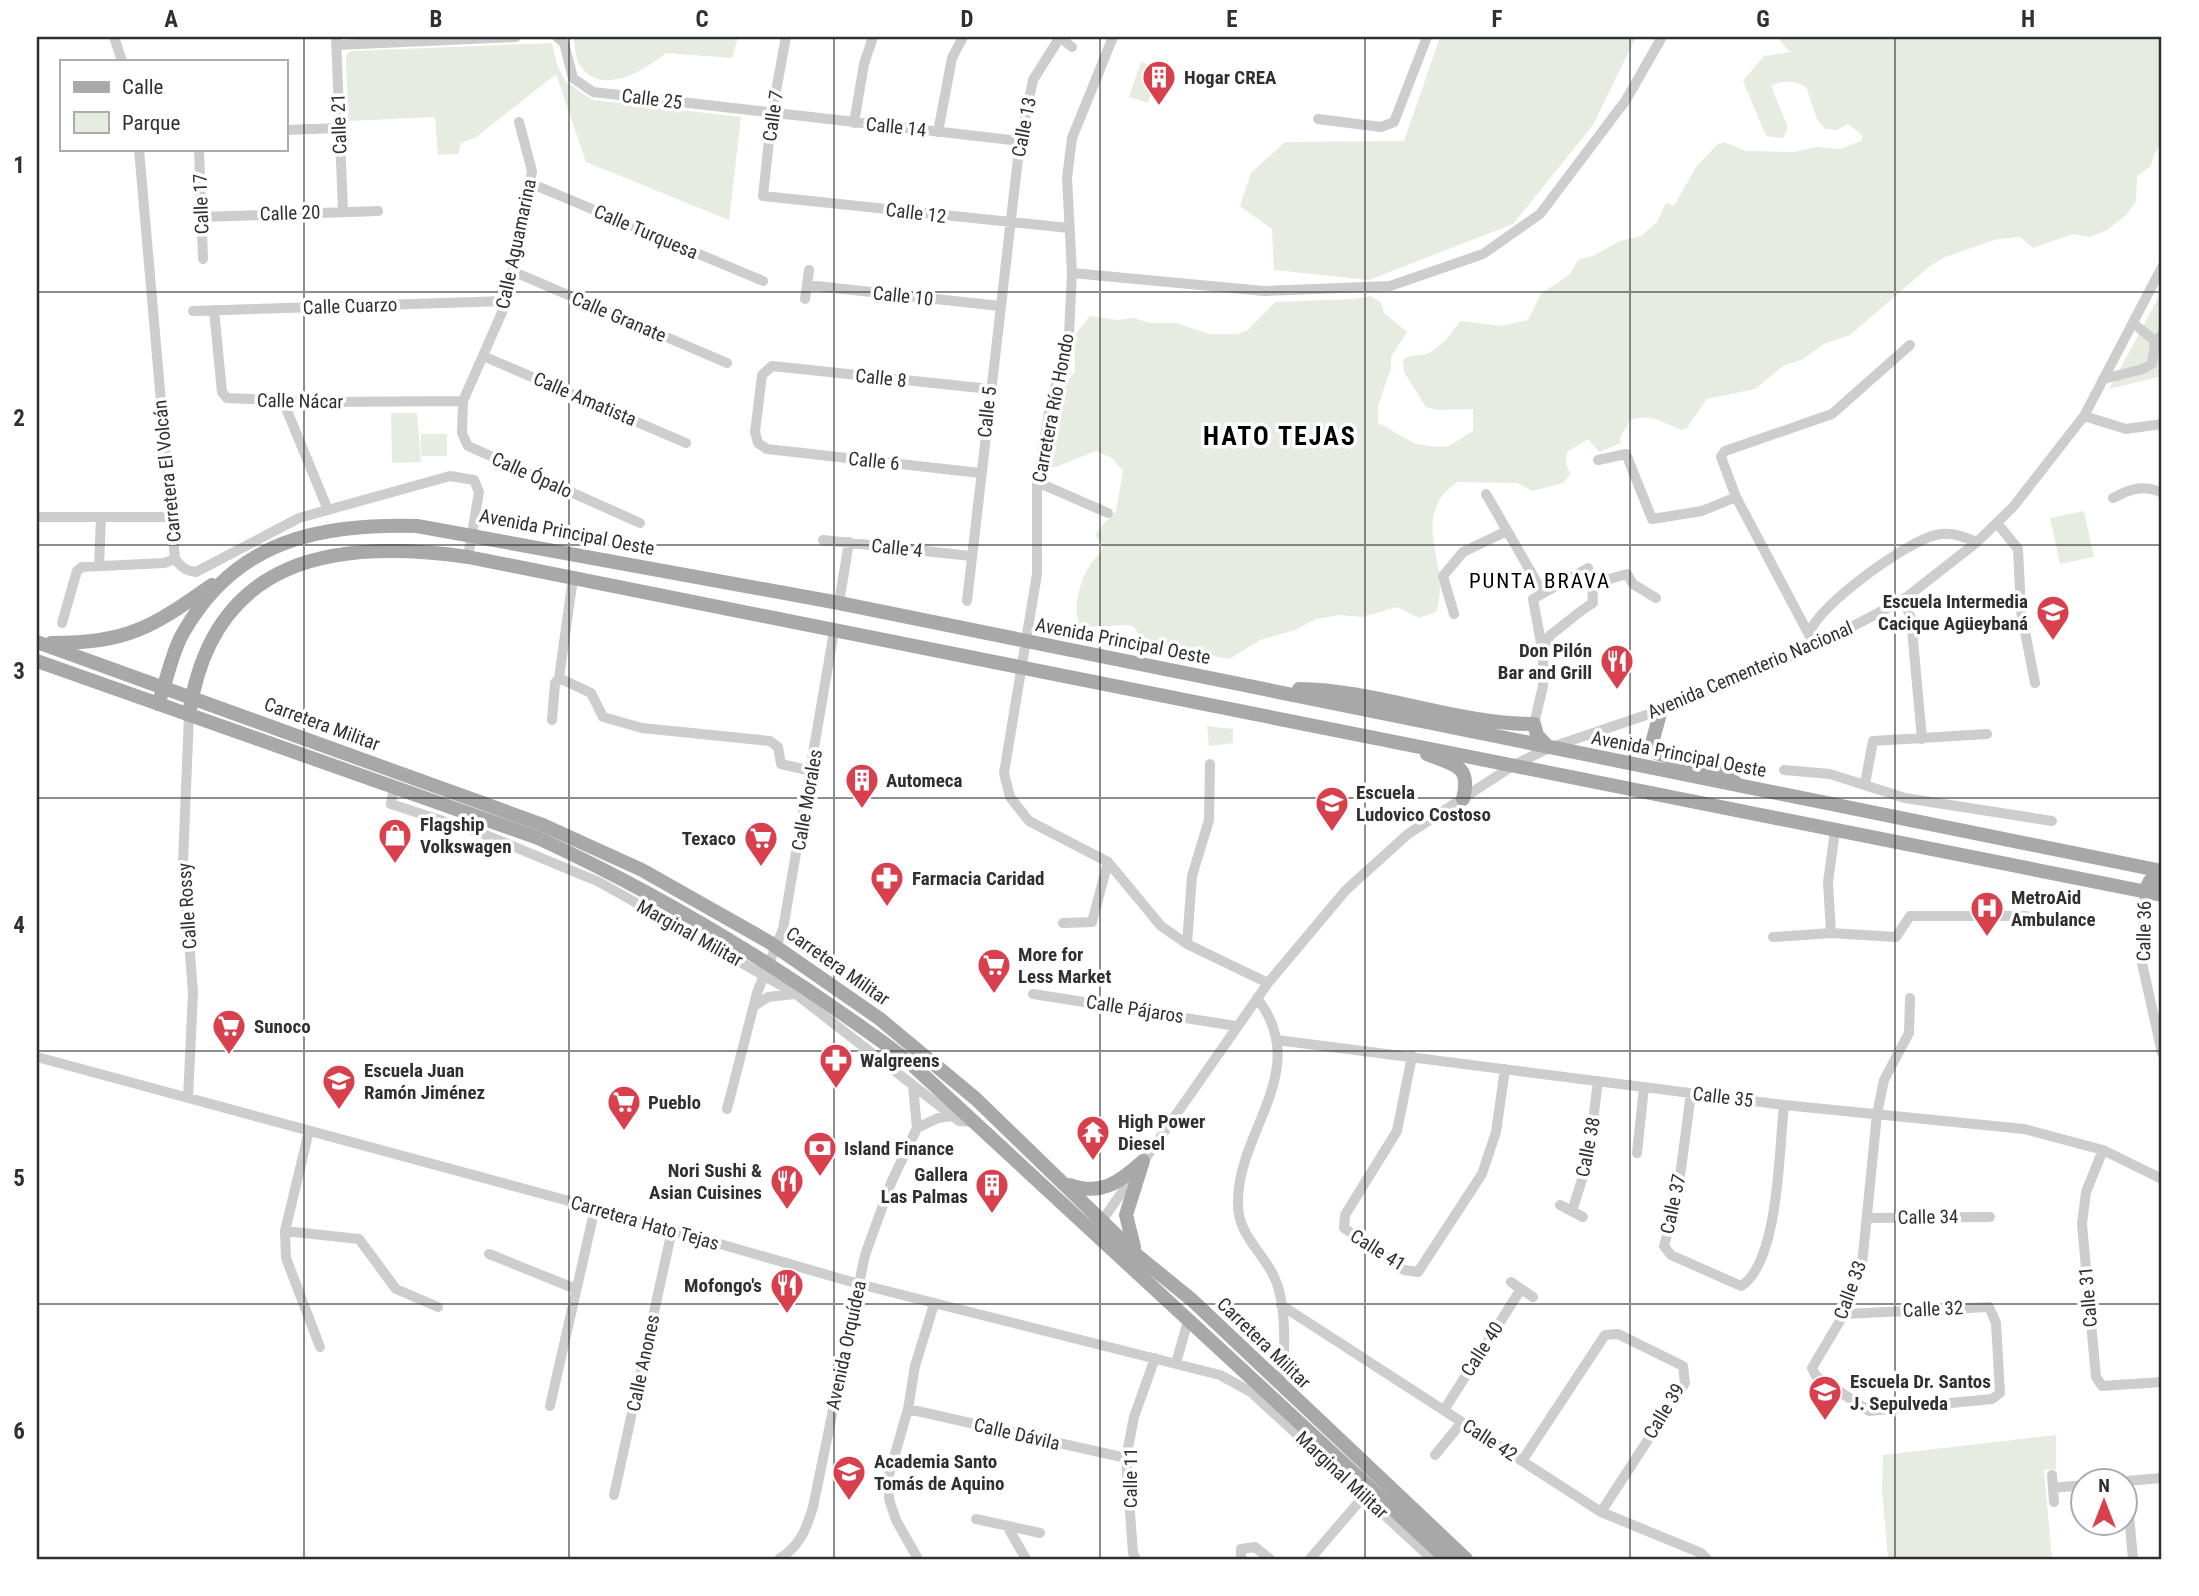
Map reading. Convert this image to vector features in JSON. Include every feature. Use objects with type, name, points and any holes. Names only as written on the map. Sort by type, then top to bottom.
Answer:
[{"type":"main road","name":"Avenida Principal Oeste","points":[[158,704],[183,633],[233,570],[263,551],[330,529],[368,525],[416,526],[473,534],[839,603],[2162,871]]},
{"type":"main road","points":[[189,715],[191,698],[211,640],[225,617],[254,590],[298,565],[348,551],[417,550],[468,557],[1021,666],[2162,895]]},
{"type":"main road","points":[[38,642],[94,643],[123,638],[161,619],[233,570]]},
{"type":"main road","name":"Carretera Militar","points":[[38,642],[543,825],[642,870],[776,946],[920,1050],[1066,1184],[1139,1257],[1192,1300],[1466,1559]]},
{"type":"main road","name":"Carretera Militar","points":[[37,661],[538,838],[585,860],[898,1054],[1188,1321],[1251,1375],[1447,1559]]},
{"type":"main road","points":[[1265,689],[1342,694],[1484,722],[1534,724],[1536,735],[1549,748]]},
{"type":"main road","points":[[1661,710],[1652,743],[1656,753],[1722,772],[1738,785]]},
{"type":"main road","points":[[1396,741],[1459,766],[1467,782],[1463,799]]},
{"type":"main road","points":[[2145,891],[2150,881],[2162,881]]},
{"type":"main road","points":[[1066,1184],[1084,1190],[1100,1189],[1119,1182],[1143,1161]]},
{"type":"main road","points":[[1139,1257],[1130,1238],[1126,1215],[1143,1161]]},
{"type":"street","points":[[114,37],[122,60]]},
{"type":"street","points":[[336,41],[516,37]]},
{"type":"street","name":"Calle 7","points":[[763,196],[772,113],[786,37]]},
{"type":"street","points":[[855,123],[864,64],[873,37]]},
{"type":"street","points":[[937,132],[952,58],[963,37]]},
{"type":"street","points":[[1060,37],[1072,47]]},
{"type":"street","name":"Calle 13","points":[[1009,224],[1020,141],[1033,80],[1060,37]]},
{"type":"street","name":"Carretera Río Hondo","points":[[1113,37],[1072,138],[1067,178],[1072,272],[1069,334],[1050,407],[1037,482],[1037,574],[1004,773],[1010,797],[1029,821],[1108,862],[1161,926],[1187,944],[1268,982]]},
{"type":"street","points":[[1318,119],[1381,127],[1394,122],[1427,37]]},
{"type":"street","points":[[1072,272],[1264,291],[1390,286],[1483,254],[1540,214],[1626,100],[1662,37]]},
{"type":"street","name":"Calle 25","points":[[560,40],[573,78],[593,92],[772,113]]},
{"type":"street","name":"Calle 21","points":[[336,41],[343,211]]},
{"type":"street","name":"Calle 14","points":[[772,113],[1020,141]]},
{"type":"street","name":"Calle Aguamarina","points":[[463,401],[507,302],[530,183],[530,162],[519,122]]},
{"type":"street","points":[[287,130],[339,128]]},
{"type":"street","name":"Carretera El Volcán","points":[[139,150],[176,559],[188,571],[196,572],[299,518],[450,476],[474,480],[479,492],[468,557]]},
{"type":"street","name":"Calle 17","points":[[199,150],[203,259]]},
{"type":"street","name":"Calle Turquesa","points":[[530,183],[762,281]]},
{"type":"street","name":"Calle 12","points":[[763,196],[1009,224],[1069,228]]},
{"type":"street","name":"Calle 20","points":[[201,217],[378,211]]},
{"type":"street","name":"Calle 5","points":[[967,601],[1009,224]]},
{"type":"street","name":"Avenida Cementerio Nacional","points":[[1093,1232],[1268,982],[1346,890],[1408,834],[1514,765],[1549,748],[1661,710],[1815,646],[1903,600],[1977,542],[2013,507],[2084,416],[2162,267]]},
{"type":"street","points":[[805,299],[809,270]]},
{"type":"street","name":"Calle Granate","points":[[512,271],[727,363]]},
{"type":"street","name":"Calle 10","points":[[807,285],[1000,306]]},
{"type":"street","name":"Calle Cuarzo","points":[[193,311],[507,302]]},
{"type":"street","name":"Calle Nácar","points":[[214,310],[224,396],[283,401],[463,401]]},
{"type":"street","points":[[2103,379],[2152,364],[2159,338],[2133,323]]},
{"type":"street","points":[[1815,646],[1736,496],[1722,464],[1725,451],[1832,414],[1910,345]]},
{"type":"street","name":"Calle Amatista","points":[[483,356],[686,443]]},
{"type":"street","name":"Calle 8","points":[[768,449],[758,443],[755,432],[762,375],[772,366],[990,390]]},
{"type":"street","points":[[283,401],[328,510]]},
{"type":"street","name":"Calle Ópalo","points":[[463,401],[461,433],[468,446],[640,523]]},
{"type":"street","points":[[2084,416],[2126,429],[2162,424]]},
{"type":"street","name":"Calle 6","points":[[768,449],[981,473]]},
{"type":"street","points":[[1598,460],[1626,454],[1652,519],[1702,511],[1736,496]]},
{"type":"street","points":[[1037,482],[1108,513]]},
{"type":"street","points":[[2113,498],[2130,489],[2150,487],[2162,493]]},
{"type":"street","points":[[1486,494],[1544,593]]},
{"type":"street","points":[[37,517],[171,517]]},
{"type":"street","points":[[99,566],[102,517]]},
{"type":"street","points":[[1997,523],[2018,549],[2021,611],[2035,683]]},
{"type":"street","points":[[1454,614],[1443,576],[1463,552],[1507,531]]},
{"type":"street","points":[[1810,632],[1817,618],[1874,569],[1915,541],[1951,532],[1977,542]]},
{"type":"street","name":"Calle 4","points":[[823,540],[971,556]]},
{"type":"street","points":[[839,603],[849,542]]},
{"type":"street","points":[[62,623],[77,571],[82,567],[164,563],[176,559]]},
{"type":"street","points":[[1534,724],[1543,686],[1543,654],[1533,599],[1588,568]]},
{"type":"street","points":[[1543,654],[1549,649],[1549,636],[1568,623],[1574,614],[1593,604],[1592,584],[1628,574],[1633,584],[1656,598]]},
{"type":"street","points":[[552,720],[555,684],[559,678],[573,578]]},
{"type":"street","points":[[1903,600],[1911,618],[1922,739]]},
{"type":"street","name":"Calle Morales","points":[[727,1109],[754,1006],[783,929],[834,631]]},
{"type":"street","points":[[559,678],[591,693],[603,717],[642,728],[770,741],[778,747],[781,764],[812,771]]},
{"type":"street","name":"Calle Rossy","points":[[188,1098],[193,993],[183,862],[189,715]]},
{"type":"street","points":[[1865,784],[1873,741],[1987,734]]},
{"type":"street","points":[[1187,944],[1192,876],[1209,821],[1210,764]]},
{"type":"street","points":[[1784,770],[1829,774],[1905,798],[2052,821]]},
{"type":"street","points":[[1902,817],[1905,798]]},
{"type":"street","points":[[1831,933],[1828,882],[1835,831]]},
{"type":"street","points":[[1063,923],[1092,922],[1108,862]]},
{"type":"street","name":"Calle 36","points":[[2145,891],[2142,963],[2162,1053]]},
{"type":"street","points":[[1773,937],[1831,933],[1896,937],[1910,916],[2026,916]]},
{"type":"street","name":"Marginal Militar","points":[[766,970],[952,1116],[959,1121],[974,1122]]},
{"type":"street","points":[[754,1006],[768,997],[796,994]]},
{"type":"street","name":"Calle Pájaros","points":[[1033,994],[1236,1026]]},
{"type":"street","points":[[1257,998],[1269,1014],[1277,1040],[1274,1091],[1241,1175],[1237,1201],[1246,1238],[1275,1279],[1281,1305],[1284,1368],[1279,1384]]},
{"type":"street","name":"Calle 33","points":[[1850,1398],[1816,1376],[1812,1368],[1844,1314],[1862,1265],[1877,1114],[1884,1080],[1909,1033],[1910,998]]},
{"type":"street","name":"Calle 35","points":[[1277,1040],[1784,1105],[2024,1129],[2104,1150],[2162,1180]]},
{"type":"street","name":"Calle 41","points":[[1412,1056],[1397,1131],[1345,1215],[1344,1228],[1404,1270],[1419,1272],[1482,1174],[1496,1132],[1506,1069]]},
{"type":"street","name":"Carretera Hato Tejas","points":[[37,1057],[595,1208],[859,1284],[1155,1357],[1220,1375],[1251,1392]]},
{"type":"street","name":"Calle 38","points":[[1572,1211],[1588,1161],[1598,1082]]},
{"type":"street","points":[[913,1086],[917,1128],[938,1118],[952,1116]]},
{"type":"street","points":[[1637,1153],[1644,1087]]},
{"type":"street","name":"Calle 37","points":[[1691,1093],[1677,1199],[1664,1246],[1671,1255],[1741,1286],[1752,1279],[1769,1245],[1784,1105]]},
{"type":"street","name":"Avenida Orquídea","points":[[779,1559],[795,1555],[804,1537],[813,1507],[865,1255],[891,1183],[917,1128]]},
{"type":"street","points":[[309,1131],[285,1231],[286,1258],[320,1347]]},
{"type":"street","name":"Calle 31","points":[[2104,1150],[2086,1192],[2082,1224],[2096,1377],[2102,1386],[2162,1382]]},
{"type":"street","points":[[1560,1205],[1583,1217]]},
{"type":"street","points":[[550,1406],[595,1208]]},
{"type":"street","name":"Calle 34","points":[[1867,1218],[1990,1217]]},
{"type":"street","name":"Calle Anones","points":[[614,1495],[671,1230]]},
{"type":"street","points":[[285,1231],[359,1239],[396,1289],[438,1307]]},
{"type":"street","points":[[489,1254],[576,1289]]},
{"type":"street","name":"Calle 40","points":[[1444,1410],[1516,1286],[1533,1297]]},
{"type":"street","points":[[918,1559],[896,1520],[889,1499],[889,1475],[908,1409],[915,1366],[934,1304]]},
{"type":"street","name":"Calle 42","points":[[1281,1305],[1601,1512],[1701,1553],[1707,1559]]},
{"type":"street","name":"Calle 32","points":[[1844,1314],[1989,1307],[1996,1323],[2000,1393],[1992,1399],[1869,1411],[1850,1398]]},
{"type":"street","points":[[1176,1363],[1188,1321]]},
{"type":"street","name":"Calle 39","points":[[1522,1461],[1605,1335],[1618,1334],[1683,1366],[1685,1382],[1601,1512]]},
{"type":"street","name":"Calle 11","points":[[1136,1559],[1133,1553],[1126,1458],[1134,1417],[1155,1357]]},
{"type":"street","name":"Marginal Militar","points":[[1251,1392],[1432,1559]]},
{"type":"street","name":"Calle Dávila","points":[[908,1409],[1126,1458]]},
{"type":"street","points":[[1435,1455],[1462,1422]]},
{"type":"street","points":[[2052,1475],[2054,1502]]},
{"type":"street","points":[[2140,1480],[2162,1478]]},
{"type":"street","points":[[2053,1488],[2070,1486]]},
{"type":"street","points":[[1310,1559],[1364,1496]]},
{"type":"street","points":[[976,1519],[1040,1533]]},
{"type":"street","points":[[1007,1526],[1026,1559]]},
{"type":"street","points":[[2131,1536],[2133,1559]]},
{"type":"street","points":[[1241,1559],[1241,1549],[1255,1547],[1270,1559]]},
{"type":"green space","points":[[574,37],[738,37],[732,58],[666,53],[634,73],[610,80],[598,79],[588,74],[579,64]]},
{"type":"green space","points":[[1440,37],[1636,37],[1593,125],[1513,224],[1369,280],[1274,270],[1272,229],[1240,206],[1251,173],[1285,142],[1404,141]]},
{"type":"green space","points":[[1777,37],[2162,37],[2162,144],[2154,154],[2151,166],[2137,176],[2136,201],[2126,215],[2107,230],[2090,237],[2073,234],[2033,248],[2020,237],[1997,239],[1945,257],[1930,266],[1850,335],[1826,343],[1801,360],[1783,366],[1755,389],[1707,399],[1687,428],[1681,430],[1657,419],[1645,417],[1630,420],[1620,438],[1621,443],[1599,452],[1588,439],[1567,452],[1566,464],[1570,474],[1563,483],[1533,491],[1517,483],[1457,482],[1442,496],[1432,527],[1440,595],[1436,612],[1419,618],[1397,607],[1362,617],[1340,615],[1316,619],[1295,630],[1260,640],[1229,659],[1144,643],[1134,627],[1128,625],[1081,627],[1077,612],[1080,586],[1087,570],[1102,549],[1103,546],[1096,536],[1097,531],[1116,511],[1123,471],[1112,458],[1096,451],[1049,468],[1043,458],[1060,389],[1075,372],[1074,336],[1090,316],[1117,320],[1134,318],[1150,323],[1176,323],[1209,334],[1237,334],[1248,330],[1275,302],[1371,296],[1381,303],[1384,313],[1407,332],[1391,357],[1391,368],[1378,406],[1378,423],[1416,444],[1449,446],[1473,431],[1473,409],[1437,410],[1426,407],[1404,372],[1403,360],[1426,354],[1436,348],[1460,321],[1502,326],[1528,320],[1541,294],[1570,274],[1578,260],[1595,255],[1620,241],[1641,236],[1657,222],[1666,203],[1674,206],[1696,167],[1718,144],[1724,142],[1746,151],[1794,152],[1816,147],[1840,149],[1861,141],[1863,136],[1848,124],[1837,130],[1825,129],[1817,119],[1806,87],[1788,82],[1771,86],[1788,128],[1783,138],[1766,136],[1743,81],[1764,56],[1790,52]]},
{"type":"green space","points":[[552,43],[557,65],[566,82],[592,100],[741,117],[729,220],[586,162],[556,74],[475,138],[461,143],[458,154],[438,155],[435,117],[348,121],[346,55],[351,51]]},
{"type":"green space","points":[[1141,62],[1160,68],[1148,103],[1129,97]]},
{"type":"green space","points":[[2162,291],[2162,376],[2109,389]]},
{"type":"green space","points":[[391,413],[417,413],[421,462],[392,463]]},
{"type":"green space","points":[[421,434],[447,434],[447,456],[421,456]]},
{"type":"green space","points":[[2084,511],[2094,557],[2060,564],[2050,518]]},
{"type":"green space","points":[[1207,726],[1233,729],[1233,743],[1209,746]]},
{"type":"green space","points":[[2056,1435],[2056,1469],[2044,1470],[2052,1559],[1888,1559],[1882,1490],[1883,1455]]},
{"type":"place","name":"Hogar CREA","points":[[1159,107]]},
{"type":"place","name":"Escuela Intermedia Cacique Agüeybaná","points":[[2053,642]]},
{"type":"place","name":"Don Pilón Bar and Grill","points":[[1617,691]]},
{"type":"place","name":"Automeca","points":[[862,810]]},
{"type":"place","name":"Escuela Ludovico Costoso","points":[[1332,833]]},
{"type":"place","name":"Flagship Volkswagen","points":[[395,865]]},
{"type":"place","name":"Texaco","points":[[761,868]]},
{"type":"place","name":"Farmacia Caridad","points":[[887,908]]},
{"type":"place","name":"MetroAid Ambulance","points":[[1987,938]]},
{"type":"place","name":"More for Less Market","points":[[994,995]]},
{"type":"place","name":"Sunoco","points":[[229,1056]]},
{"type":"place","name":"Walgreens","points":[[836,1090]]},
{"type":"place","name":"Escuela Juan Ramón Jiménez","points":[[339,1111]]},
{"type":"place","name":"Pueblo","points":[[624,1132]]},
{"type":"place","name":"High Power Diesel","points":[[1093,1162]]},
{"type":"place","name":"Island Finance","points":[[820,1178]]},
{"type":"place","name":"Nori Sushi & Asian Cuisines","points":[[787,1211]]},
{"type":"place","name":"Gallera Las Palmas","points":[[992,1215]]},
{"type":"place","name":"Mofongo's","points":[[787,1315]]},
{"type":"place","name":"Escuela Dr. Santos J. Sepulveda","points":[[1825,1422]]},
{"type":"place","name":"Academia Santo Tomás de Aquino","points":[[849,1502]]},
{"type":"district","name":"HATO TEJAS","points":[[1280,436]]},
{"type":"district","name":"PUNTA BRAVA","points":[[1540,581]]}]
